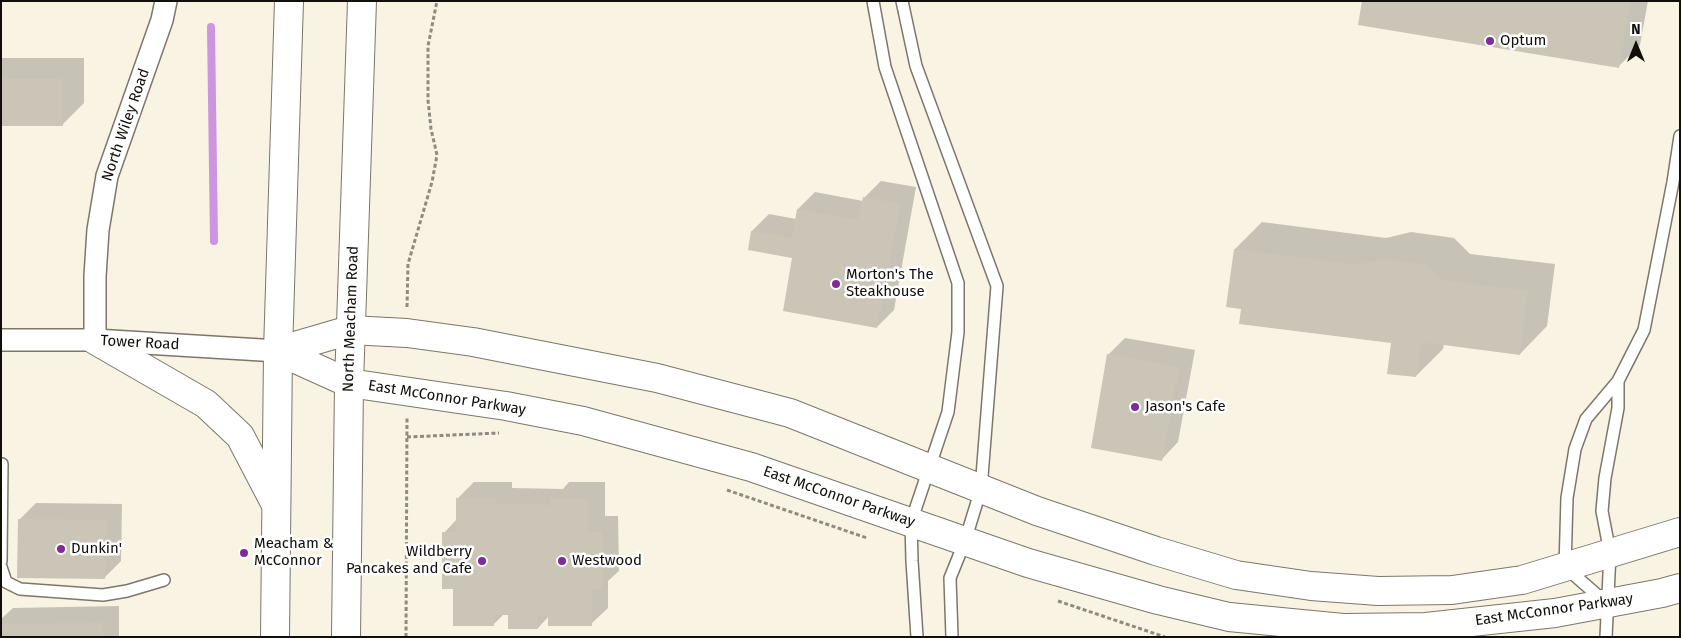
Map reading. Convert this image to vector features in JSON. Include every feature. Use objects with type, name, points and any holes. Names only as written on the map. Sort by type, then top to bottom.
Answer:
[{"type":"street","name":"North Wiley Road","points":[[95,340],[95,276],[98,230],[107,176],[162,20],[166,1]]},
{"type":"street","points":[[275,637],[278,351],[289,1]]},
{"type":"street","name":"North Meacham Road","points":[[346,637],[350,330],[362,1]]},
{"type":"street","points":[[278,351],[350,330],[406,332],[473,342],[657,378],[790,413],[1037,511],[1236,576],[1311,586],[1378,591],[1452,590],[1522,580],[1680,532]]},
{"type":"street","name":"Tower Road","points":[[1,340],[95,340],[278,351]]},
{"type":"street","points":[[95,340],[206,404],[240,436],[276,505]]},
{"type":"street","name":"East McConnor Parkway","points":[[278,351],[349,383],[506,406],[583,421],[751,467],[1028,563],[1158,600],[1229,616],[1278,623],[1343,628],[1426,627],[1546,614],[1607,604],[1680,588]]},
{"type":"lane","points":[[873,1],[885,67],[958,283],[958,332],[948,412],[911,522],[917,637]]},
{"type":"lane","points":[[902,1],[916,66],[997,286],[981,489],[965,541],[950,578],[952,637]]},
{"type":"lane","points":[[1607,604],[1565,567],[1567,498],[1575,449],[1586,419],[1618,381],[1644,330],[1673,182],[1680,136]]},
{"type":"lane","points":[[1606,637],[1610,553],[1602,511],[1605,478],[1618,408],[1618,381]]},
{"type":"lane","points":[[1,560],[2,464]]},
{"type":"lane","points":[[1,567],[6,582],[20,589],[29,590],[102,595],[127,591],[164,580]]},
{"type":"path","points":[[408,270],[408,264],[432,182],[437,155],[431,129],[428,100],[428,46],[438,1]]},
{"type":"path","points":[[406,637],[408,438],[501,433]]},
{"type":"path","points":[[720,488],[912,552]]},
{"type":"path","points":[[1054,600],[1165,637]]},
{"type":"building","points":[[1362,1],[1631,1],[1619,68],[1358,25]]},
{"type":"building","points":[[1,79],[63,79],[63,126],[1,126]]},
{"type":"building","name":"Morton's The Steakhouse","points":[[863,197],[900,204],[877,328],[783,311],[792,258],[748,250],[751,231],[792,238],[797,209],[858,220]]},
{"type":"building","points":[[1234,249],[1357,265],[1383,259],[1427,265],[1442,280],[1528,291],[1520,355],[1421,342],[1416,377],[1387,374],[1391,343],[1239,324],[1241,309],[1226,307]]},
{"type":"building","name":"Jason's Cafe","points":[[1107,354],[1179,367],[1162,461],[1091,448]]},
{"type":"building","points":[[456,498],[496,498],[496,504],[551,505],[551,499],[588,499],[588,532],[602,532],[602,589],[592,589],[592,626],[548,626],[548,616],[538,616],[538,629],[508,629],[508,615],[494,615],[494,626],[453,626],[453,589],[442,589],[442,532],[456,532]]},
{"type":"building","name":"Dunkin'","points":[[18,519],[106,520],[105,579],[17,578]]},
{"type":"building","points":[[103,623],[103,637],[1,637],[1,624]]},
{"type":"waterway","points":[[211,27],[214,241]]},
{"type":"place","name":"Optum","points":[[1490,41]]},
{"type":"place","name":"Morton's The Steakhouse","points":[[836,284]]},
{"type":"place","name":"Jason's Cafe","points":[[1135,407]]},
{"type":"place","name":"Dunkin'","points":[[61,549]]},
{"type":"place","name":"Meacham & McConnor","points":[[244,553]]},
{"type":"place","name":"Wildberry Pancakes and Cafe","points":[[482,561]]},
{"type":"place","name":"Westwood","points":[[562,561]]}]
